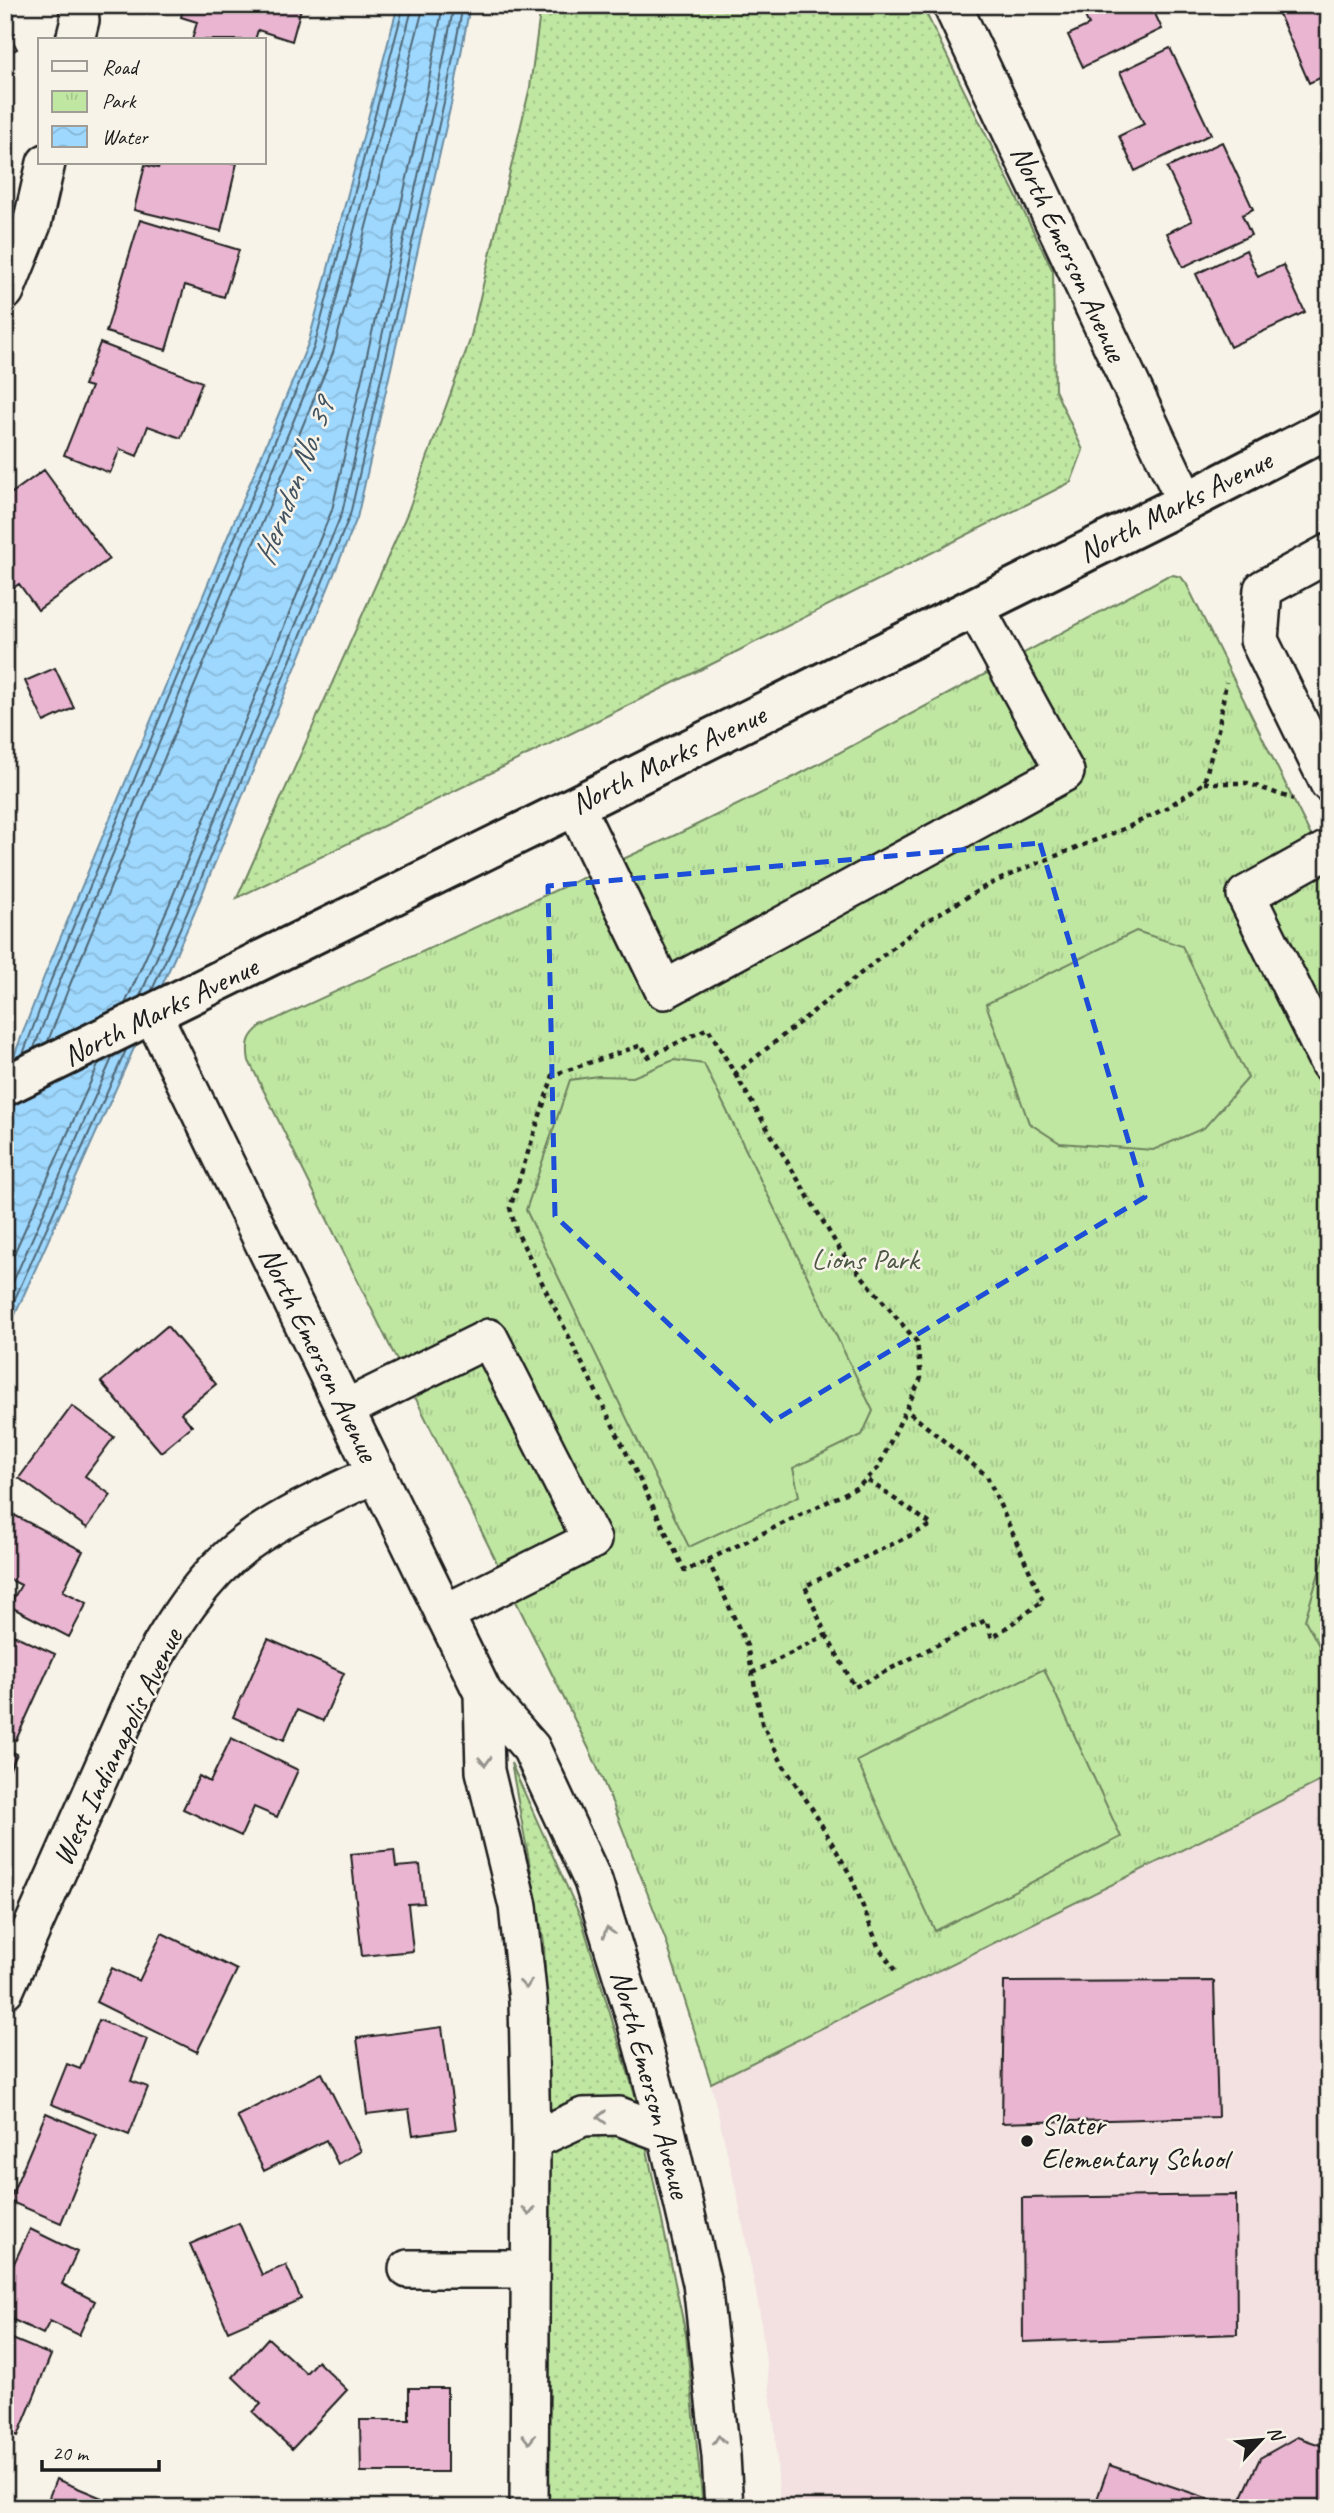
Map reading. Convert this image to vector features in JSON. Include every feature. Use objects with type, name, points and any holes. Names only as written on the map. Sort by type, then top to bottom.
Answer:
[{"type":"main road","name":"North Marks Avenue","points":[[5,1086],[575,806],[1329,428]]},
{"type":"street","points":[[76,38],[80,20],[78,5]]},
{"type":"street","name":"North Emerson Avenue","points":[[952,5],[1186,502]]},
{"type":"street","points":[[5,291],[32,224],[46,164]]},
{"type":"street","points":[[1329,553],[1263,589],[1259,640],[1329,783]]},
{"type":"street","points":[[575,806],[664,990],[1065,772],[975,607]]},
{"type":"street","points":[[1329,849],[1246,895],[1329,1063]]},
{"type":"street","name":"North Emerson Avenue","points":[[153,1015],[483,1693],[531,1748],[593,1881],[635,2017],[667,2134],[702,2283],[724,2508]]},
{"type":"street","points":[[345,1409],[489,1338],[592,1540],[444,1614]]},
{"type":"street","name":"West Indianapolis Avenue","points":[[5,1989],[145,1674],[172,1627],[206,1581],[244,1544],[296,1512],[377,1473]]},
{"type":"street","name":"North Emerson Avenue","points":[[483,1693],[485,1771],[518,1906],[528,2001],[531,2141],[528,2269],[529,2508]]},
{"type":"street","points":[[531,2141],[583,2117],[619,2116],[667,2134]]},
{"type":"street","points":[[408,2269],[528,2269]]},
{"type":"path","points":[[1203,783],[1219,726],[1226,682]]},
{"type":"path","points":[[736,1073],[925,922],[986,887],[1023,869],[1126,828],[1158,812],[1203,783],[1247,783],[1293,799]]},
{"type":"path","points":[[708,1028],[839,1250],[917,1342],[921,1378],[905,1410],[878,1468],[858,1487],[685,1571],[516,1230],[510,1208],[553,1075],[642,1045],[648,1057],[708,1028]]},
{"type":"path","points":[[866,1479],[932,1525],[806,1586],[827,1635],[855,1687],[986,1620],[992,1638],[1043,1601],[987,1476],[905,1410]]},
{"type":"path","points":[[708,1560],[747,1646],[762,1723],[783,1765],[813,1810],[852,1878],[878,1946],[896,1972]]},
{"type":"path","points":[[752,1673],[827,1635]]},
{"type":"highlighted area","points":[[1040,843],[1145,1197],[772,1422],[555,1216],[548,886]]},
{"type":"shaded area","name":"Slater Elementary School","points":[[1329,1777],[1329,2508],[780,2508],[775,2430],[759,2308],[738,2198],[711,2084]]},
{"type":"green space","points":[[541,5],[922,5],[1053,271],[1055,390],[1083,450],[1071,482],[720,660],[237,898],[407,514],[470,340],[530,87]]},
{"type":"green space","name":"Lions Park","points":[[1173,575],[1181,577],[1186,583],[1329,872],[1329,1777],[711,2083],[666,1941],[591,1753],[249,1061],[249,1041],[261,1026],[684,831],[796,776]]},
{"type":"green space","points":[[1136,931],[1182,946],[1248,1078],[1204,1128],[1153,1150],[1060,1143],[1029,1123],[986,1004]]},
{"type":"green space","points":[[674,1060],[704,1064],[873,1411],[862,1435],[793,1468],[799,1496],[689,1547],[526,1210],[570,1080],[598,1076],[633,1077]]},
{"type":"green space","points":[[1329,1539],[1329,1664],[1305,1620]]},
{"type":"green space","points":[[1044,1669],[1121,1837],[935,1931],[857,1761]]},
{"type":"green space","points":[[511,1763],[581,1918],[637,2102],[686,2335],[703,2508],[548,2508],[550,2117],[544,1942]]},
{"type":"water","name":"Herndon No. 39","points":[[398,5],[470,5],[454,91],[357,518],[193,916],[5,1337],[5,1080],[44,977],[308,344]]},
{"type":"building","points":[[184,5],[302,5],[292,41],[258,30],[256,38],[193,38],[197,22],[181,17]]},
{"type":"building","points":[[1080,5],[1151,5],[1162,29],[1083,67],[1068,35],[1089,25]]},
{"type":"building","points":[[1275,5],[1329,5],[1329,74],[1309,83]]},
{"type":"building","points":[[5,26],[17,49],[5,55]]},
{"type":"building","points":[[1170,48],[1211,134],[1135,171],[1119,136],[1144,124],[1120,72]]},
{"type":"building","points":[[1222,142],[1253,209],[1242,215],[1251,235],[1183,267],[1167,233],[1192,221],[1167,168]]},
{"type":"building","points":[[160,164],[237,164],[221,231],[134,210],[145,165],[158,168]]},
{"type":"building","points":[[140,220],[239,250],[224,297],[185,285],[166,350],[106,332]]},
{"type":"building","points":[[1246,250],[1258,277],[1283,265],[1305,312],[1230,347],[1196,274]]},
{"type":"building","points":[[100,343],[202,382],[181,438],[148,426],[137,456],[120,449],[110,473],[64,455],[91,387],[84,385]]},
{"type":"building","points":[[44,470],[109,559],[38,610],[19,584],[5,594],[5,498]]},
{"type":"building","points":[[55,668],[74,708],[44,722],[25,681]]},
{"type":"building","points":[[167,1326],[216,1384],[181,1413],[192,1426],[161,1452],[101,1382]]},
{"type":"building","points":[[72,1406],[114,1437],[85,1476],[111,1495],[87,1528],[19,1478]]},
{"type":"building","points":[[12,1514],[83,1551],[63,1591],[87,1603],[69,1637],[9,1606],[21,1585],[5,1577],[5,1528]]},
{"type":"building","points":[[5,1631],[55,1654],[16,1740],[5,1736]]},
{"type":"building","points":[[268,1639],[344,1673],[323,1721],[297,1710],[284,1740],[233,1717]]},
{"type":"building","points":[[231,1738],[298,1770],[277,1817],[254,1807],[241,1836],[183,1809],[199,1776],[210,1782]]},
{"type":"building","points":[[5,1749],[17,1754],[5,1779]]},
{"type":"building","points":[[394,1850],[396,1867],[420,1865],[424,1903],[408,1904],[413,1951],[362,1956],[351,1854]]},
{"type":"building","points":[[162,1933],[237,1970],[197,2052],[96,2002],[112,1968],[139,1981]]},
{"type":"building","points":[[1214,1981],[1218,2117],[1002,2123],[1004,1982]]},
{"type":"building","points":[[99,2020],[147,2039],[131,2081],[148,2087],[129,2135],[51,2104],[67,2064],[80,2069]]},
{"type":"building","points":[[442,2027],[456,2129],[413,2135],[409,2109],[367,2114],[357,2038]]},
{"type":"building","points":[[322,2073],[361,2151],[338,2164],[326,2140],[264,2171],[237,2116]]},
{"type":"building","points":[[46,2113],[97,2135],[61,2223],[9,2201]]},
{"type":"building","points":[[1236,2195],[1237,2334],[1023,2342],[1022,2198]]},
{"type":"building","points":[[239,2223],[262,2275],[286,2265],[301,2299],[228,2331],[190,2244]]},
{"type":"building","points":[[30,2229],[77,2252],[62,2284],[95,2301],[79,2335],[50,2321],[43,2334],[5,2316],[5,2274],[8,2276]]},
{"type":"building","points":[[5,2336],[51,2355],[18,2436],[5,2430]]},
{"type":"building","points":[[268,2338],[306,2373],[317,2361],[347,2390],[292,2449],[253,2412],[261,2404],[233,2377]]},
{"type":"building","points":[[409,2388],[447,2388],[447,2472],[361,2472],[360,2420],[409,2420]]},
{"type":"building","points":[[1297,2437],[1329,2448],[1329,2508],[1237,2508],[1260,2458]]},
{"type":"building","points":[[1109,2465],[1236,2508],[1094,2508]]},
{"type":"building","points":[[56,2479],[126,2508],[45,2508]]},
{"type":"place","name":"Slater Elementary School","points":[[1027,2141]]}]
